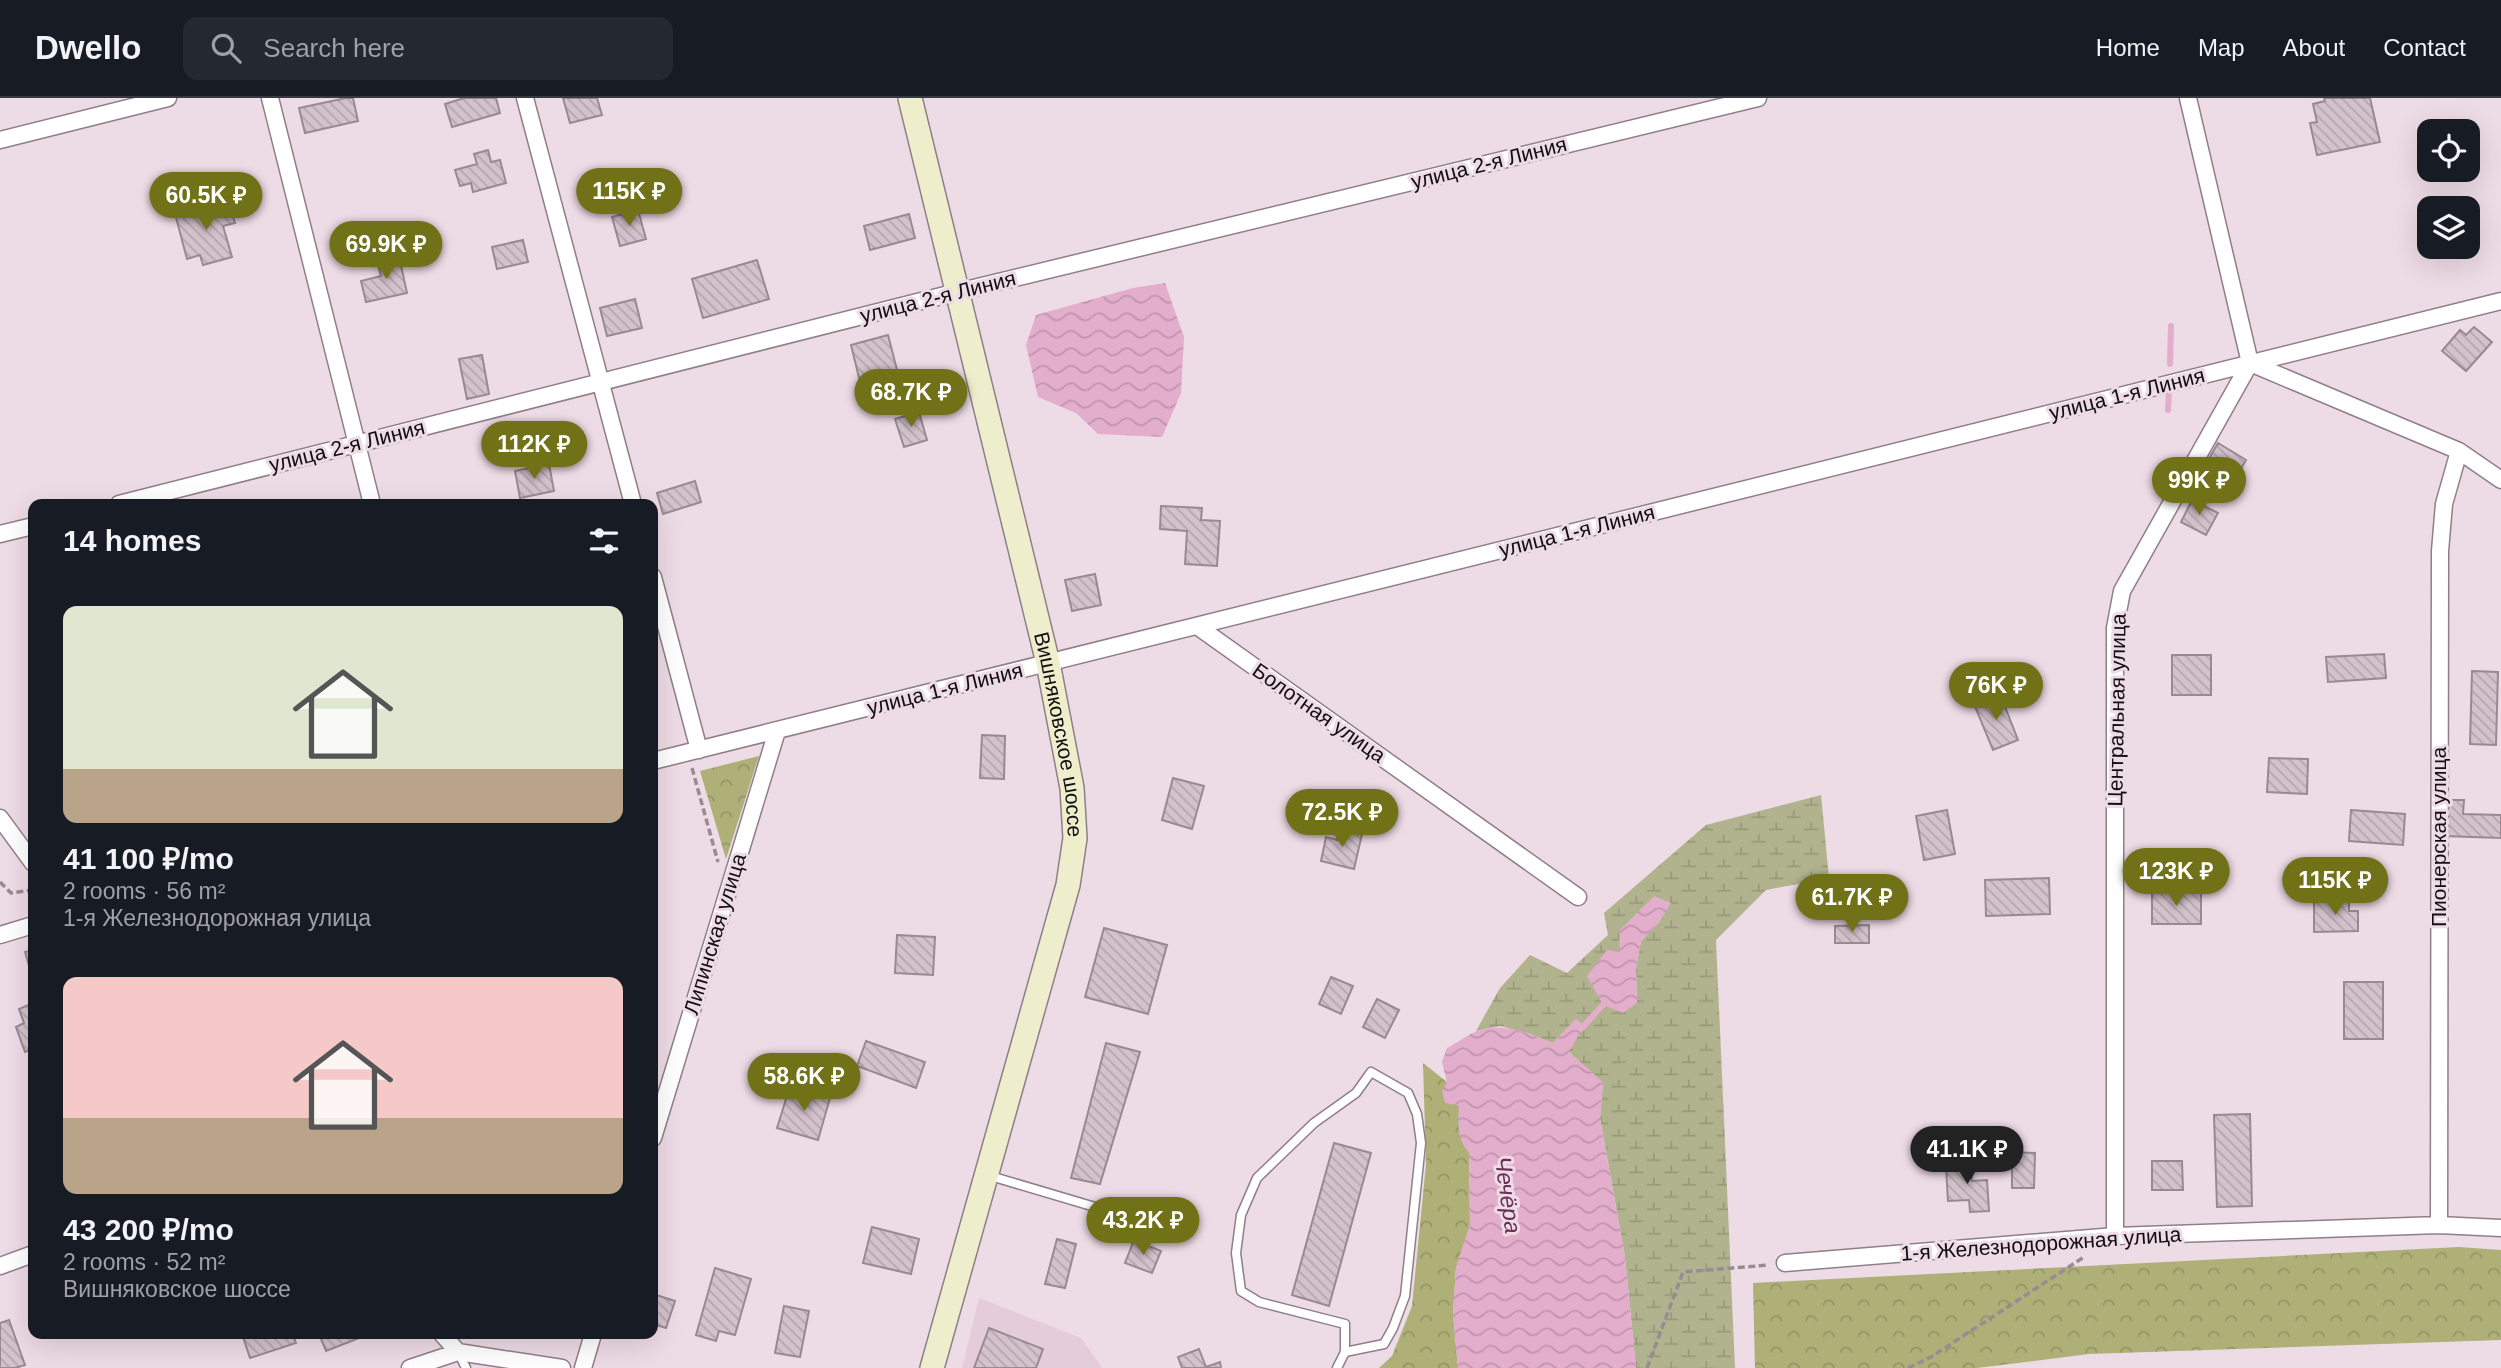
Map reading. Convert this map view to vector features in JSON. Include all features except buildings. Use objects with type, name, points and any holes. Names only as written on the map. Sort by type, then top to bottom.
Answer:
[{"type":"street","points":[[0,140],[167,98]]},
{"type":"street","points":[[270,98],[371,499]]},
{"type":"street","points":[[525,98],[632,499]]},
{"type":"street","name":"Вишняковское шоссе","points":[[910,98],[1048,663],[1072,788],[1075,838],[1073,859],[932,1368]]},
{"type":"street","name":"улица 2-я Линия","points":[[139,499],[957,292],[1758,98]]},
{"type":"street","points":[[2188,98],[2250,363],[2459,451],[2501,481]]},
{"type":"street","name":"улица 1-я Линия","points":[[658,760],[2501,301]]},
{"type":"street","name":"Центральная улица","points":[[2115,1236],[2115,628],[2122,591],[2250,363]]},
{"type":"street","name":"Пионерская улица","points":[[2439,1225],[2440,551],[2444,504],[2459,451]]},
{"type":"street","points":[[0,534],[28,527]]},
{"type":"street","points":[[658,598],[694,751]]},
{"type":"street","name":"Болотная улица","points":[[1197,626],[1578,897]]},
{"type":"street","name":"Липинская улица","points":[[658,1122],[777,731]]},
{"type":"street","points":[[0,818],[28,856]]},
{"type":"street","points":[[0,935],[28,927]]},
{"type":"street","name":"1-я Железнодорожная улица","points":[[1785,1263],[2115,1236],[2439,1225],[2501,1228]]},
{"type":"street","points":[[0,1266],[28,1256]]},
{"type":"street","points":[[446,1339],[458,1352]]},
{"type":"street","points":[[583,1368],[592,1339]]},
{"type":"street","points":[[410,1368],[458,1352],[562,1368]]},
{"type":"lane","points":[[1336,1368],[1345,1352],[1345,1324],[1259,1302],[1241,1291],[1237,1253],[1241,1215],[1257,1178],[1314,1123],[1356,1093],[1371,1072],[1408,1093],[1417,1114],[1421,1143],[1417,1197],[1405,1296],[1393,1328],[1384,1344],[1345,1352]]},
{"type":"lane","points":[[986,1175],[1122,1215]]},
{"type":"lane","points":[[458,1352],[466,1368]]},
{"type":"path","points":[[694,751],[727,895]]},
{"type":"path","points":[[0,882],[11,892],[28,890]]},
{"type":"path","points":[[1908,1368],[1931,1357],[2115,1236]]},
{"type":"path","points":[[1647,1368],[1683,1272],[1785,1263]]},
{"type":"shaded area","points":[[979,1298],[1081,1338],[1102,1368],[962,1368]]},
{"type":"green space","points":[[759,756],[726,859],[700,771]]},
{"type":"green space","points":[[1821,795],[1829,878],[1766,890],[1716,940],[1735,1368],[1636,1368],[1625,1257],[1600,1118],[1603,1083],[1569,1052],[1576,1019],[1553,1043],[1500,1026],[1476,1031],[1500,988],[1530,955],[1567,973],[1608,935],[1604,913],[1706,825]],"holes":[[[1671,902],[1659,922],[1641,941],[1636,968],[1637,1003],[1620,952]]]},
{"type":"green space","points":[[1423,1063],[1447,1082],[1459,1106],[1469,1152],[1470,1225],[1456,1268],[1453,1314],[1458,1368],[1379,1368],[1392,1356],[1412,1306],[1426,1164]]},
{"type":"green space","points":[[2459,1247],[2501,1250],[2501,1340],[2089,1354],[1977,1368],[1755,1368],[1753,1283]]},
{"type":"water","points":[[1165,283],[1184,337],[1181,393],[1162,437],[1098,434],[1076,413],[1038,397],[1026,345],[1036,315],[1133,288]]},
{"type":"water","points":[[1654,896],[1671,903],[1659,922],[1641,941],[1636,968],[1637,1003],[1623,1013],[1603,1005],[1587,976],[1607,950],[1620,952],[1619,931]]},
{"type":"water","points":[[1576,1019],[1584,1025],[1569,1052],[1603,1083],[1600,1119],[1625,1257],[1636,1368],[1458,1368],[1453,1314],[1456,1268],[1470,1225],[1469,1152],[1460,1137],[1459,1106],[1445,1103],[1442,1091],[1447,1082],[1442,1062],[1447,1048],[1477,1031],[1506,1028],[1553,1043]]},
{"type":"waterway","points":[[2170,364],[2171,326]]},
{"type":"waterway","points":[[2168,410],[2169,387]]},
{"type":"waterway","name":"Чечёра","points":[[1581,1029],[1603,1005]]}]
